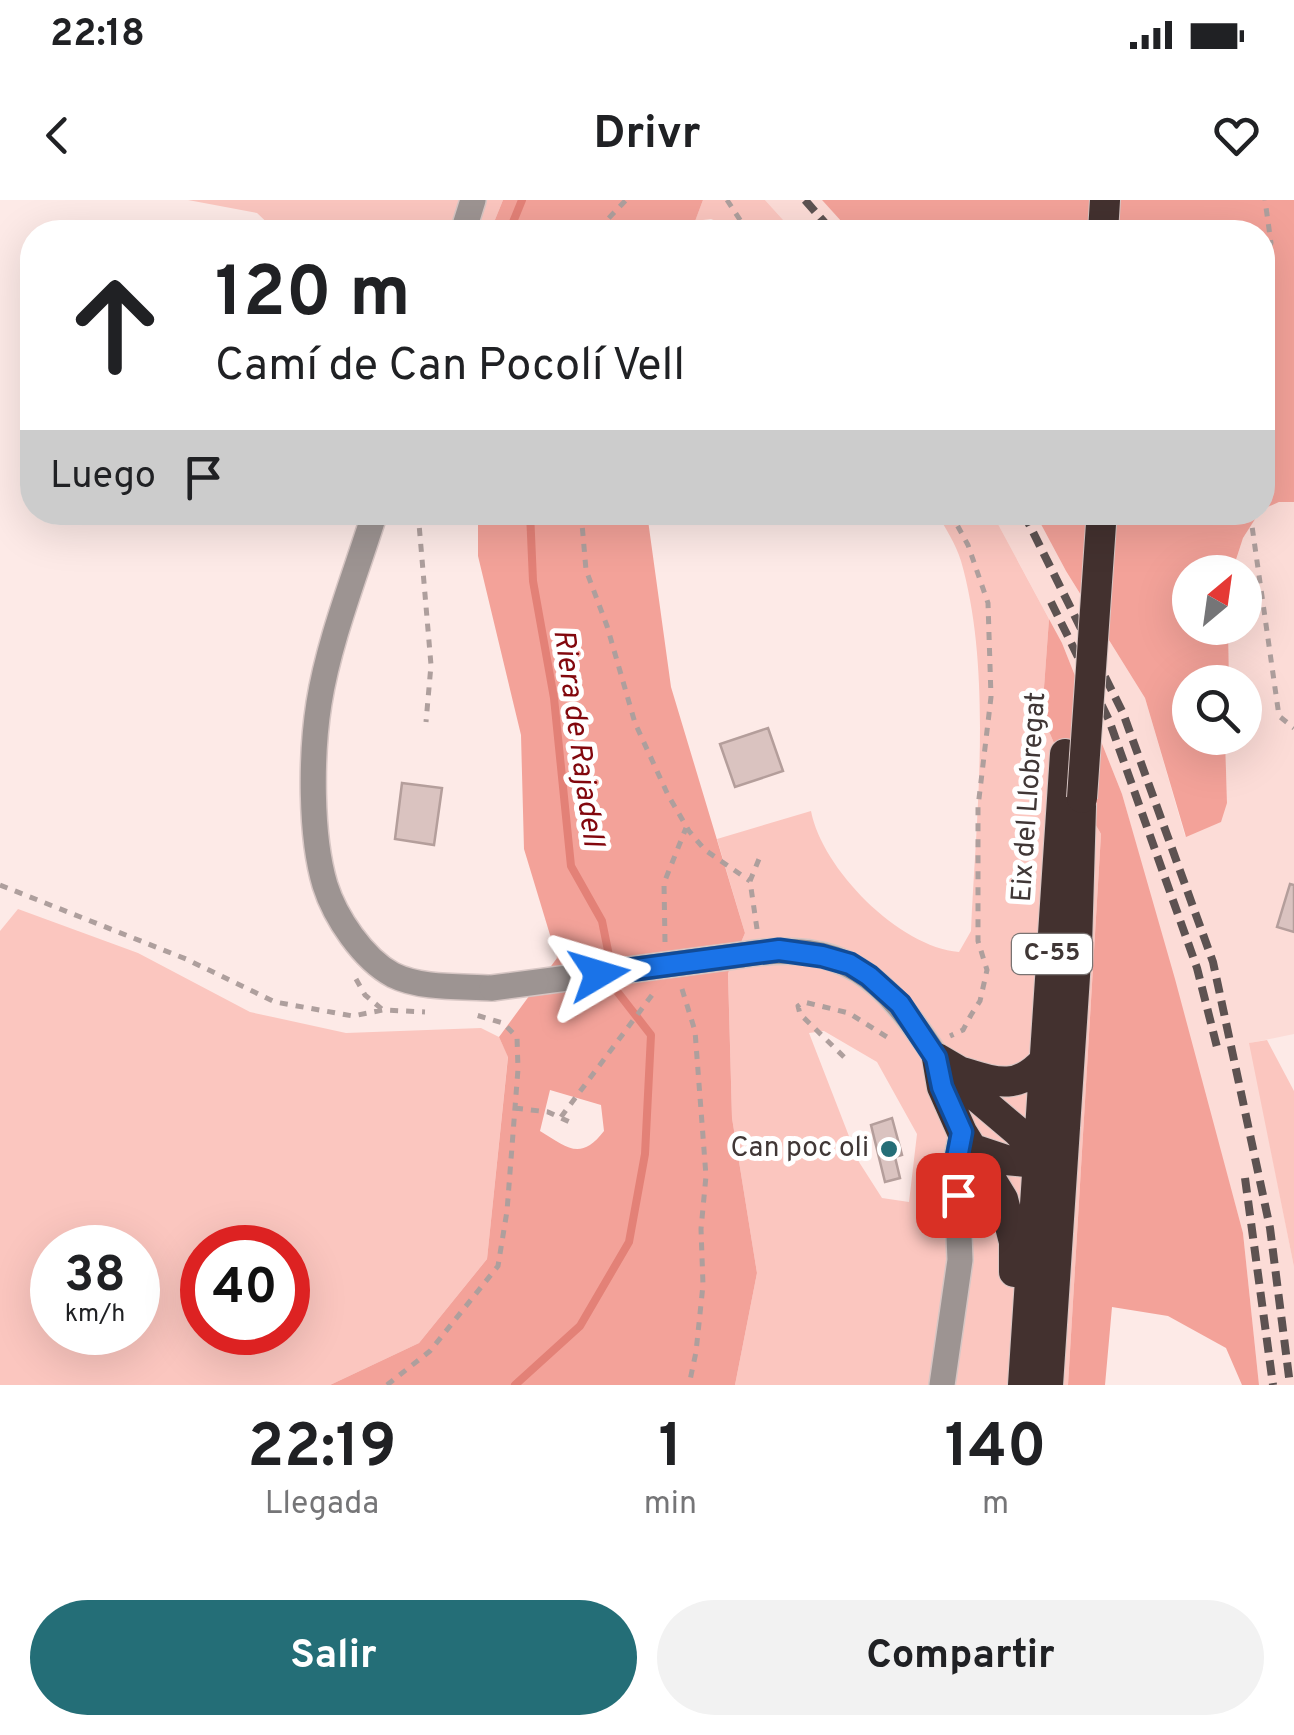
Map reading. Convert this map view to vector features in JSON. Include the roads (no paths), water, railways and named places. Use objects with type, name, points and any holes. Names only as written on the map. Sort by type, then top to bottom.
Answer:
[{"type":"highway","name":"Eix del Llobregat","points":[[1023,1385],[1064,1154],[1056,1059],[1065,754],[1094,525]]},
{"type":"highway","name":"Eix del Llobregat","points":[[1056,1059],[1077,946],[1095,525]]},
{"type":"highway","points":[[941,1058],[1004,1082],[1020,1082],[1056,1059]]},
{"type":"highway","points":[[941,1058],[942,1087],[1003,1200],[1014,1242],[1014,1273],[1040,1298]]},
{"type":"highway","points":[[941,1058],[1051,1169],[1040,1298]]},
{"type":"highway","points":[[968,1141],[1016,1161],[1026,1162],[1039,1153],[1053,1138],[1056,1059]]},
{"type":"highway","name":"Eix del Llobregat","points":[[1040,1298],[1048,1385]]},
{"type":"street","points":[[371,525],[319,702],[315,756],[316,822],[326,886],[361,948],[394,975],[432,984],[492,988],[779,950],[800,952],[850,964],[888,990],[941,1058]]},
{"type":"street","points":[[942,1385],[960,1260],[956,1163],[968,1141]]},
{"type":"waterway","name":"Riera de Rajadell","points":[[514,220],[522,200]]},
{"type":"waterway","name":"Riera de Rajadell","points":[[515,1385],[580,1326],[629,1242],[645,1154],[651,1035],[616,990],[602,921],[571,866],[554,698],[533,581],[531,525]]},
{"type":"railway","points":[[805,200],[822,220]]},
{"type":"railway","points":[[1029,525],[1123,713],[1213,962],[1270,1228],[1290,1385]]},
{"type":"railway","points":[[1051,602],[1109,720],[1197,968],[1218,1051]]},
{"type":"railway","points":[[1245,1178],[1273,1385]]},
{"type":"place","name":"Can poc oli","points":[[889,1149]]}]
